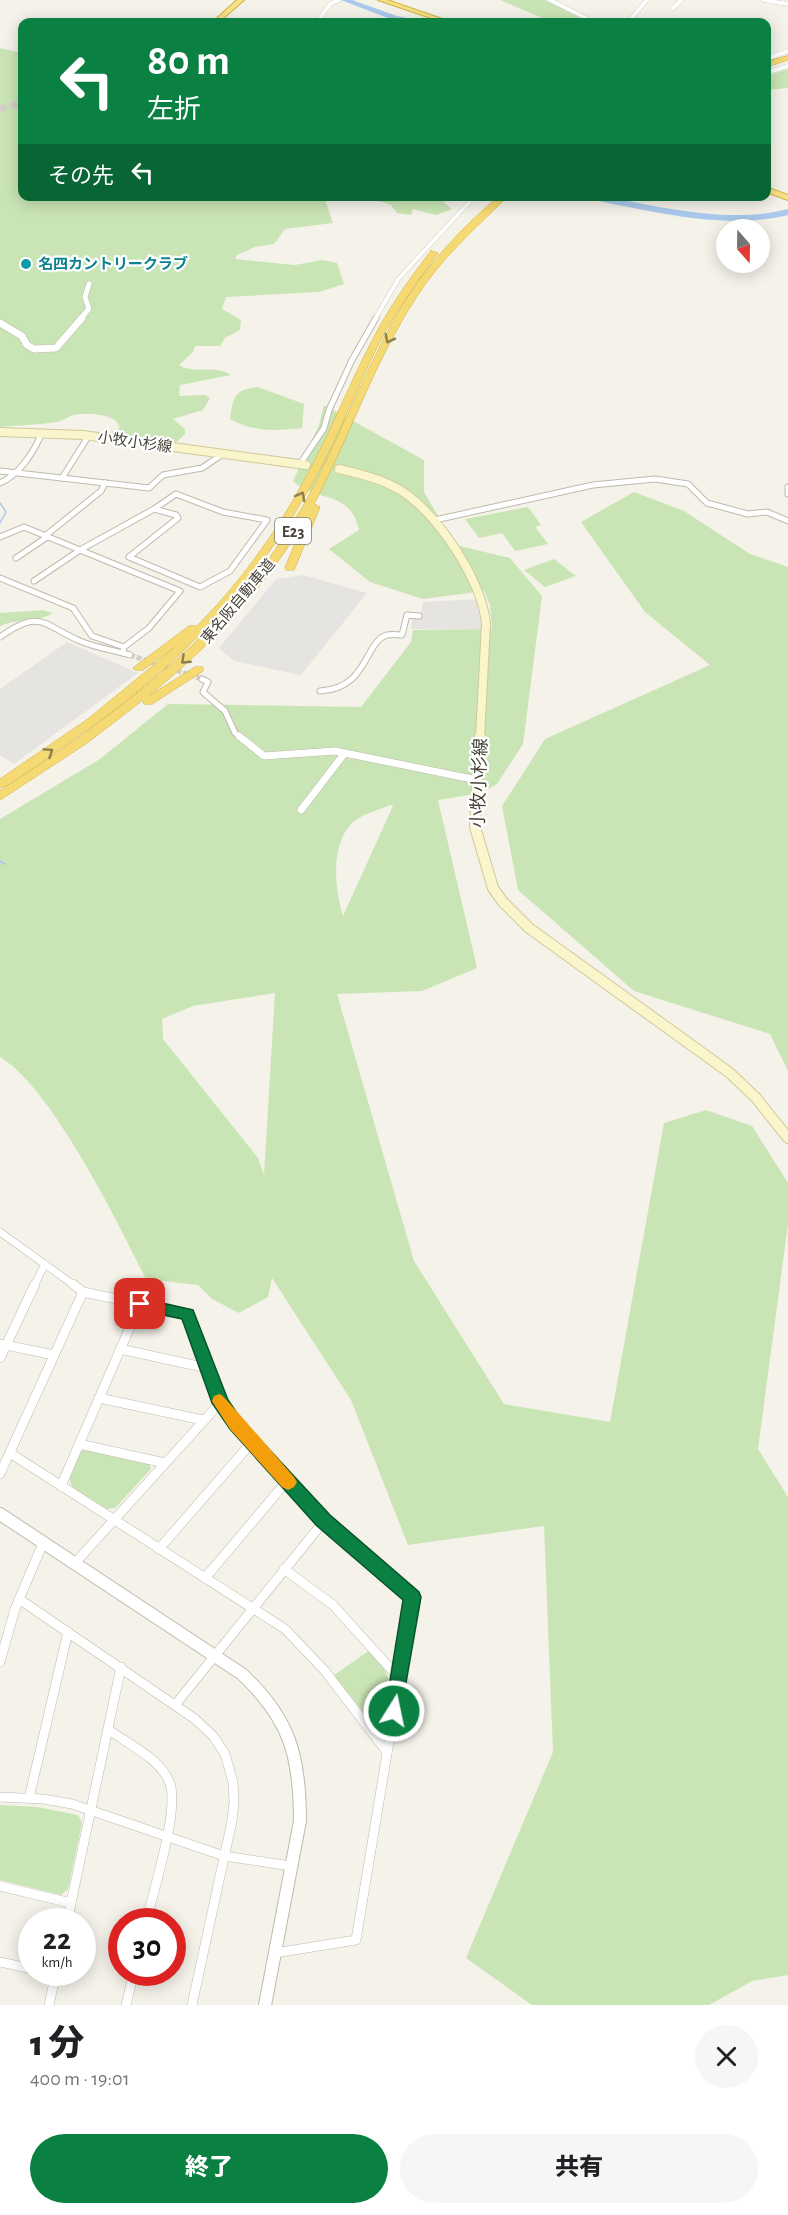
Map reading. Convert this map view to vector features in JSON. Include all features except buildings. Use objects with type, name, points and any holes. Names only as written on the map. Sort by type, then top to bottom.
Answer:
[{"type":"highway","points":[[221,18],[241,0]]},
{"type":"highway","points":[[381,0],[436,18]]},
{"type":"highway","points":[[771,67],[788,62]]},
{"type":"highway","points":[[771,191],[788,198]]},
{"type":"highway","name":"東名阪自動車道","points":[[0,784],[84,728],[147,680],[197,635],[254,569],[283,527],[310,478],[375,344],[401,297],[445,241],[489,201]]},
{"type":"highway","name":"東名阪自動車道","points":[[0,796],[86,739],[151,690],[185,661],[229,616],[265,573],[290,537],[336,452],[386,345],[412,298],[455,243],[499,201]]},
{"type":"highway","points":[[290,568],[336,452]]},
{"type":"highway","points":[[139,668],[199,623],[254,569]]},
{"type":"highway","points":[[35,774],[200,674]]},
{"type":"main road","name":"小牧小杉線","points":[[0,432],[42,432],[114,439],[303,465]]},
{"type":"main road","name":"小牧小杉線","points":[[339,470],[390,484],[425,507],[474,583],[484,604],[487,620],[476,833],[490,879],[502,901],[529,928],[730,1073],[756,1098],[788,1138]]},
{"type":"street","points":[[550,0],[586,18]]},
{"type":"street","points":[[631,18],[647,0]]},
{"type":"street","points":[[673,8],[681,0]]},
{"type":"street","points":[[763,0],[788,4]]},
{"type":"street","points":[[320,18],[330,4],[337,1]]},
{"type":"street","points":[[771,57],[788,51]]},
{"type":"street","points":[[303,465],[324,428],[328,410],[352,360],[389,294],[408,268],[449,227],[456,215],[470,201]]},
{"type":"street","points":[[0,323],[22,336],[27,345],[34,349],[56,348],[89,309],[85,297],[89,284]]},
{"type":"street","points":[[0,483],[9,481],[17,472],[42,432]]},
{"type":"street","points":[[62,478],[86,440]]},
{"type":"street","points":[[0,471],[152,488],[163,475],[175,475],[188,469],[202,468],[223,454]]},
{"type":"street","points":[[435,520],[592,486],[655,479],[688,484],[707,503],[748,514],[767,512],[788,520]]},
{"type":"street","points":[[16,558],[101,491],[105,483]]},
{"type":"street","points":[[788,487],[788,494]]},
{"type":"street","points":[[34,581],[80,550],[154,509],[176,494],[223,512],[267,520],[227,573],[200,587],[129,557],[178,518],[176,515],[154,509]]},
{"type":"street","points":[[0,537],[23,527],[180,591],[126,652]]},
{"type":"street","points":[[0,578],[67,604],[79,614],[91,635],[126,652]]},
{"type":"street","points":[[320,691],[338,690],[350,684],[381,639],[388,635],[402,635],[407,615],[419,616]]},
{"type":"street","points":[[0,637],[17,625],[41,621],[51,624],[80,641],[126,652]]},
{"type":"street","points":[[200,674],[208,682],[203,692],[222,707],[235,733],[260,754],[281,756],[319,751],[477,780]]},
{"type":"street","points":[[301,810],[344,754]]},
{"type":"street","points":[[0,1232],[84,1292],[188,1314],[220,1403],[324,1521],[412,1597],[356,1940],[275,1953]]},
{"type":"street","points":[[0,1358],[3,1344],[45,1264]]},
{"type":"street","points":[[0,1474],[84,1292]]},
{"type":"street","points":[[61,1486],[140,1304]]},
{"type":"street","points":[[3,1344],[54,1355]]},
{"type":"street","points":[[120,1350],[207,1368]]},
{"type":"street","points":[[99,1398],[203,1420]]},
{"type":"street","points":[[75,1563],[220,1403]]},
{"type":"street","points":[[159,1549],[252,1442]]},
{"type":"street","points":[[79,1444],[165,1463]]},
{"type":"street","points":[[10,1453],[285,1629],[302,1645],[387,1752]]},
{"type":"street","points":[[205,1578],[287,1481]]},
{"type":"street","points":[[0,1514],[214,1654],[261,1692],[282,1722],[299,1775],[301,1806],[265,2005]]},
{"type":"street","points":[[175,1704],[324,1521]]},
{"type":"street","points":[[0,1662],[19,1599],[44,1543]]},
{"type":"street","points":[[284,1569],[341,1610],[399,1678]]},
{"type":"street","points":[[19,1599],[175,1704],[213,1736],[228,1763],[233,1782],[234,1802],[192,2005]]},
{"type":"street","points":[[29,1798],[68,1632]]},
{"type":"street","points":[[70,1908],[121,1667]]},
{"type":"street","points":[[109,1730],[153,1761],[169,1780],[173,1801],[149,1908]]},
{"type":"street","points":[[0,1797],[29,1798],[72,1804],[224,1856],[291,1866]]},
{"type":"street","points":[[0,1886],[71,1903]]},
{"type":"street","points":[[0,1962],[18,1966]]},
{"type":"street","points":[[50,2005],[52,1986]]},
{"type":"street","points":[[126,2005],[131,1986]]},
{"type":"green space","points":[[500,0],[545,0],[583,18],[543,18]]},
{"type":"green space","name":"名四カントリークラブ","points":[[0,48],[18,52],[18,201],[325,201],[333,223],[285,229],[274,244],[255,247],[237,255],[235,259],[295,265],[322,260],[337,263],[344,284],[319,292],[226,297],[222,309],[241,320],[240,330],[225,338],[220,346],[195,346],[193,352],[179,365],[192,369],[218,370],[231,375],[180,385],[179,396],[205,395],[210,398],[203,410],[173,419],[185,429],[185,434],[177,442],[103,435],[120,428],[118,423],[108,417],[93,414],[74,415],[50,423],[0,427]]},
{"type":"green space","points":[[788,69],[788,88],[771,90],[771,75]]},
{"type":"green space","points":[[380,201],[442,201],[452,209],[436,215],[413,209],[411,215],[397,213],[391,205]]},
{"type":"green space","points":[[258,387],[304,404],[302,428],[265,430],[230,419],[232,405],[239,392]]},
{"type":"green space","points":[[324,405],[424,460],[424,492],[455,545],[510,558],[542,596],[523,744],[497,784],[481,793],[438,800],[477,968],[422,991],[337,994],[414,1261],[504,1404],[610,1422],[664,1123],[706,1110],[752,1126],[788,1183],[788,1224],[758,1449],[788,1497],[788,1975],[752,1981],[709,2005],[532,2005],[466,1958],[553,1752],[544,1526],[408,1545],[351,1400],[272,1278],[268,1297],[239,1313],[212,1299],[198,1285],[146,1279],[101,1192],[62,1126],[20,1073],[0,1057],[0,819],[100,759],[168,704],[361,707],[411,642],[413,630],[492,629],[490,605],[484,591],[423,599],[370,582],[329,549],[359,530],[355,517],[340,502],[302,488],[293,481],[319,425]],"holes":[[[390,805],[393,806],[343,916],[336,881],[336,868],[344,833],[359,818]],[[275,993],[264,1175],[258,1158],[163,1039],[162,1019],[193,1006]]]},
{"type":"green space","points":[[634,492],[684,511],[750,554],[788,567],[788,1071],[770,1034],[634,991],[518,890],[502,806],[545,739],[710,665],[645,612],[581,522]]},
{"type":"green space","points":[[528,507],[541,525],[535,527],[548,544],[515,551],[502,533],[479,538],[465,519]]},
{"type":"green space","points":[[554,559],[576,576],[545,587],[524,570]]},
{"type":"green space","points":[[43,610],[53,613],[41,618],[0,626],[0,613]]},
{"type":"green space","points":[[87,1449],[149,1464],[151,1469],[115,1508],[107,1509],[72,1488],[69,1477],[79,1452]]},
{"type":"green space","points":[[370,1650],[379,1660],[388,1676],[389,1683],[383,1722],[374,1724],[333,1676]]},
{"type":"green space","points":[[0,1805],[37,1807],[78,1815],[82,1823],[68,1889],[61,1895],[0,1880]]},
{"type":"shaded area","points":[[303,575],[367,593],[301,675],[234,661],[219,648],[276,579]]},
{"type":"shaded area","points":[[479,599],[484,629],[411,629],[413,614],[421,614],[423,602]]},
{"type":"shaded area","points":[[67,642],[138,673],[14,764],[0,755],[0,689]]},
{"type":"waterway","points":[[345,0],[396,18]]},
{"type":"waterway","points":[[614,201],[720,217],[770,217],[788,212]]},
{"type":"waterway","points":[[0,503],[6,512],[0,523]]},
{"type":"waterway","points":[[0,861],[5,864]]},
{"type":"tunnel","points":[[0,109],[18,104]]},
{"type":"tunnel","points":[[130,655],[202,679]]},
{"type":"slow traffic","points":[[220,1401],[235,1424],[288,1482]]},
{"type":"place","name":"名四カントリークラブ","points":[[26,264]]},
{"type":"route","points":[[140,1304],[188,1314],[220,1403],[235,1424],[324,1521],[412,1597],[394,1711]]}]
